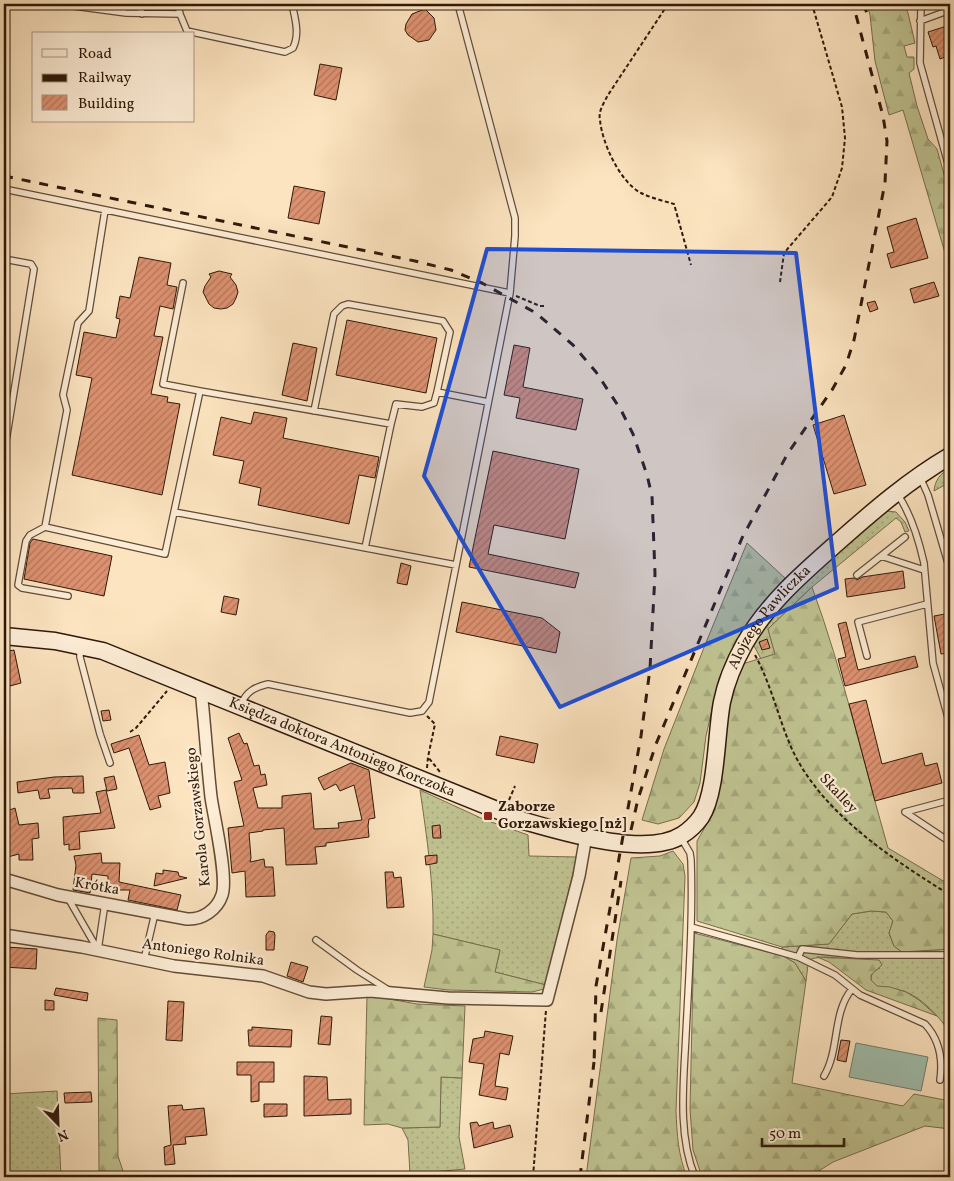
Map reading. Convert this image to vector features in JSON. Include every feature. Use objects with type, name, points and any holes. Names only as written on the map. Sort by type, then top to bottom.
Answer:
[{"type":"street","name":"Alojzego Pawliczka","points":[[680,836],[697,822],[708,803],[722,702],[727,681],[745,642],[774,603],[794,582],[896,492],[950,456]]},
{"type":"street","name":"Księdza doktora Antoniego Korczoka","points":[[4,636],[56,640],[111,654],[524,821],[586,836],[648,845],[660,844],[680,836]]},
{"type":"street","name":"Karola Gorzawskiego","points":[[187,919],[205,916],[220,900],[223,893],[223,876],[211,796],[201,690]]},
{"type":"street","points":[[547,1000],[579,876],[586,836]]},
{"type":"street","name":"Krótka","points":[[4,879],[68,897],[187,919]]},
{"type":"street","name":"Antoniego Rolnika","points":[[4,935],[98,950],[174,966],[263,976],[309,992],[326,994],[370,991],[448,998],[547,1000]]},
{"type":"lane","points":[[60,4],[126,14],[180,14]]},
{"type":"lane","points":[[140,4],[142,14]]},
{"type":"lane","points":[[178,4],[187,31],[192,32]]},
{"type":"lane","points":[[195,33],[285,52],[293,48],[297,37],[292,4]]},
{"type":"lane","points":[[240,706],[246,695],[256,687],[268,684],[410,713],[422,711],[429,702],[510,293],[515,236],[515,218],[458,4]]},
{"type":"lane","points":[[921,4],[920,64],[950,171]]},
{"type":"lane","points":[[920,21],[950,10]]},
{"type":"lane","points":[[4,189],[510,293]]},
{"type":"lane","points":[[45,527],[67,410],[63,395],[78,323],[89,311],[105,210]]},
{"type":"lane","points":[[4,259],[31,264],[34,268],[6,441],[4,476]]},
{"type":"lane","points":[[184,282],[163,384],[391,424]]},
{"type":"lane","points":[[314,411],[334,314],[342,306],[348,304],[443,322],[450,332],[434,403],[422,407],[396,404],[365,548]]},
{"type":"lane","points":[[68,596],[22,588],[18,585],[26,541],[30,535],[45,527],[165,554],[200,390]]},
{"type":"lane","points":[[437,392],[488,402]]},
{"type":"lane","points":[[919,475],[928,495],[950,566]]},
{"type":"lane","points":[[896,492],[906,508],[921,550],[933,663],[950,725]]},
{"type":"lane","points":[[174,512],[456,565]]},
{"type":"lane","points":[[857,575],[905,537]]},
{"type":"lane","points":[[881,556],[924,570]]},
{"type":"lane","points":[[867,656],[858,622],[927,604]]},
{"type":"lane","points":[[80,646],[80,657],[100,734],[110,763]]},
{"type":"lane","points":[[950,800],[905,812],[950,842]]},
{"type":"lane","points":[[680,836],[690,853],[691,860],[691,927],[683,1095],[688,1157],[695,1177]]},
{"type":"lane","points":[[68,897],[98,950]]},
{"type":"lane","points":[[98,950],[106,903]]},
{"type":"lane","points":[[144,961],[155,913]]},
{"type":"lane","points":[[691,927],[798,957],[835,975],[860,995],[925,1024],[931,1030],[941,1055],[940,1080]]},
{"type":"lane","points":[[316,940],[357,970],[392,992]]},
{"type":"lane","points":[[798,957],[802,949],[857,955],[950,955]]},
{"type":"lane","points":[[824,1076],[831,1060],[845,999],[852,988]]},
{"type":"path","points":[[668,4],[608,95],[601,108],[599,120],[608,150],[616,166],[630,184],[640,193],[674,204],[691,265]]},
{"type":"path","points":[[780,282],[784,253],[832,197],[842,168],[845,138],[842,107],[812,4]]},
{"type":"path","points":[[510,293],[540,306],[546,306]]},
{"type":"path","name":"Skalley","points":[[745,642],[751,647],[757,657],[791,748],[811,783],[847,821],[904,866],[950,895]]},
{"type":"path","points":[[130,732],[136,728],[169,689]]},
{"type":"path","points":[[422,711],[434,724],[428,757]]},
{"type":"path","points":[[509,800],[515,786]]},
{"type":"path","points":[[532,1177],[547,1000]]},
{"type":"highlighted area","points":[[487,249],[796,253],[837,588],[560,707],[424,476]]},
{"type":"green space","points":[[867,4],[904,4],[908,13],[915,43],[904,46],[907,57],[914,57],[914,69],[909,73],[928,139],[937,149],[950,196],[950,270],[903,110],[889,115],[875,61]]},
{"type":"green space","points":[[950,468],[950,482],[934,491],[939,478]]},
{"type":"green space","points":[[887,511],[896,512],[905,522],[909,531],[905,532],[901,522],[896,518],[812,587],[768,629],[775,654],[761,659],[752,642],[781,603]]},
{"type":"green space","points":[[747,543],[786,579],[766,600],[737,639],[719,678],[706,736],[700,783],[694,802],[679,818],[658,824],[642,820],[664,749]]},
{"type":"green space","points":[[812,587],[843,684],[888,848],[950,885],[950,949],[902,952],[894,946],[889,933],[893,921],[886,912],[871,911],[852,914],[829,944],[782,947],[697,921],[697,841],[715,810],[724,730],[730,696],[739,665],[775,654],[768,629]]},
{"type":"green space","points":[[420,790],[483,819],[528,835],[529,856],[577,857],[546,985],[495,972],[500,950],[433,934],[431,880]]},
{"type":"green space","points":[[673,851],[683,864],[685,876],[676,1111],[680,1153],[687,1177],[586,1177],[617,940],[631,858],[660,856]]},
{"type":"green space","points":[[871,911],[886,912],[893,921],[889,933],[894,946],[902,952],[950,949],[950,1033],[924,1003],[911,994],[875,986],[871,980],[872,976],[880,968],[846,959],[820,957],[811,959],[808,965],[806,981],[795,963],[783,956],[782,947],[829,944],[852,914]]},
{"type":"green space","points":[[694,933],[783,956],[795,963],[806,981],[792,1083],[903,1106],[914,1094],[950,1101],[950,1129],[925,1126],[833,1162],[809,1177],[702,1177],[693,1150],[690,1109]]},
{"type":"green space","points":[[433,934],[500,950],[495,972],[546,985],[544,989],[532,992],[448,990],[424,987],[432,950]]},
{"type":"green space","points":[[817,957],[879,960],[882,965],[871,975],[871,980],[877,986],[890,987],[906,992],[919,1000],[937,1016],[866,990],[829,962]]},
{"type":"green space","points":[[367,995],[417,1004],[465,1006],[462,1078],[441,1077],[440,1127],[402,1128],[388,1124],[364,1125]]},
{"type":"green space","points":[[98,1018],[117,1020],[118,1156],[125,1177],[99,1177]]},
{"type":"green space","points":[[441,1077],[462,1078],[459,1137],[465,1169],[410,1174],[408,1140],[402,1128],[440,1127]]},
{"type":"green space","points":[[57,1091],[61,1177],[4,1177],[4,1094]]},
{"type":"shaded area","points":[[856,1043],[928,1057],[921,1091],[849,1077]]},
{"type":"building","points":[[425,9],[434,18],[436,30],[429,40],[418,42],[408,35],[405,30],[406,24],[412,14]]},
{"type":"building","points":[[950,25],[950,55],[940,59],[936,46],[933,47],[928,32]]},
{"type":"building","points":[[320,64],[342,68],[336,100],[314,95]]},
{"type":"building","points":[[294,186],[325,192],[319,224],[288,218]]},
{"type":"building","points":[[916,218],[928,258],[891,268],[887,254],[894,252],[887,227]]},
{"type":"building","points":[[139,257],[171,263],[167,285],[177,287],[173,309],[160,306],[154,336],[163,337],[151,394],[168,397],[167,402],[180,404],[162,495],[72,475],[92,378],[76,375],[84,332],[116,338],[120,319],[116,318],[120,296],[130,298]]},
{"type":"building","points":[[219,271],[232,274],[230,277],[236,285],[238,292],[233,304],[221,309],[214,308],[209,304],[203,292],[211,277],[209,274]]},
{"type":"building","points":[[934,282],[939,296],[914,303],[910,289]]},
{"type":"building","points":[[875,301],[878,309],[870,312],[867,303]]},
{"type":"building","points":[[347,320],[437,338],[426,393],[336,375]]},
{"type":"building","points":[[293,343],[317,348],[307,401],[282,395]]},
{"type":"building","points":[[514,345],[530,348],[523,387],[583,399],[576,430],[516,418],[520,398],[504,395]]},
{"type":"building","points":[[254,412],[287,418],[283,438],[379,457],[375,478],[359,475],[349,524],[258,505],[261,488],[239,483],[244,461],[213,455],[221,417],[251,424]]},
{"type":"building","points":[[844,415],[866,485],[834,494],[813,425]]},
{"type":"building","points":[[493,451],[579,469],[565,539],[494,525],[488,554],[579,573],[575,588],[469,567]]},
{"type":"building","points":[[33,539],[112,556],[104,596],[24,579],[30,543]]},
{"type":"building","points":[[401,563],[411,566],[407,585],[397,583]]},
{"type":"building","points":[[903,571],[905,588],[847,597],[845,579],[854,578],[857,580],[862,577]]},
{"type":"building","points":[[224,596],[239,599],[236,615],[221,612]]},
{"type":"building","points":[[462,602],[542,618],[560,632],[556,653],[456,632]]},
{"type":"building","points":[[945,614],[950,653],[941,654],[934,616]]},
{"type":"building","points":[[846,622],[858,670],[915,656],[918,667],[845,686],[838,659],[846,657],[838,624]]},
{"type":"building","points":[[767,639],[770,648],[762,650],[759,642]]},
{"type":"building","points":[[14,650],[21,683],[10,686],[4,662],[4,652]]},
{"type":"building","points":[[866,700],[882,764],[922,753],[925,766],[937,763],[942,783],[875,801],[849,704]]},
{"type":"building","points":[[109,710],[111,720],[103,721],[101,711]]},
{"type":"building","points":[[239,733],[244,744],[247,743],[254,766],[259,765],[261,775],[265,774],[267,785],[253,788],[258,808],[282,808],[282,796],[311,793],[314,829],[339,828],[338,823],[362,820],[354,785],[340,791],[336,784],[324,790],[318,778],[351,763],[369,770],[375,818],[369,819],[369,837],[326,843],[326,846],[315,847],[317,864],[286,865],[284,828],[249,833],[250,862],[264,859],[265,867],[273,867],[275,896],[246,897],[245,871],[232,873],[228,828],[244,826],[234,782],[242,780],[228,738]]},
{"type":"building","points":[[139,735],[149,765],[165,762],[170,793],[158,796],[161,807],[150,810],[129,748],[114,753],[111,744]]},
{"type":"building","points":[[500,736],[538,744],[534,763],[496,755]]},
{"type":"building","points":[[83,776],[84,793],[73,793],[72,788],[48,789],[50,798],[40,799],[38,790],[18,793],[17,782],[54,777]]},
{"type":"building","points":[[114,776],[117,789],[107,791],[104,778]]},
{"type":"building","points":[[106,790],[115,828],[79,832],[80,849],[69,850],[69,844],[64,845],[63,817],[101,813],[96,792]]},
{"type":"building","points":[[15,808],[19,825],[38,823],[39,838],[32,839],[33,860],[19,860],[19,854],[4,858],[4,812]]},
{"type":"building","points":[[440,825],[441,838],[433,838],[432,826]]},
{"type":"building","points":[[101,853],[102,863],[120,863],[119,882],[181,895],[177,910],[128,900],[130,890],[108,890],[108,876],[92,874],[90,893],[73,890],[76,865],[74,856]]},
{"type":"building","points":[[437,855],[437,863],[426,865],[425,856]]},
{"type":"building","points":[[163,870],[178,872],[179,876],[187,878],[154,886],[156,873],[163,874]]},
{"type":"building","points":[[385,872],[393,872],[394,878],[401,877],[404,907],[387,908]]},
{"type":"building","points":[[269,931],[274,932],[275,935],[274,950],[266,950],[266,935]]},
{"type":"building","points":[[6,947],[37,949],[36,969],[4,967]]},
{"type":"building","points":[[291,962],[308,967],[303,982],[287,976]]},
{"type":"building","points":[[56,988],[88,993],[87,1001],[54,995]]},
{"type":"building","points":[[45,1000],[54,1001],[54,1010],[45,1010]]},
{"type":"building","points":[[168,1001],[184,1002],[182,1041],[166,1040]]},
{"type":"building","points":[[321,1016],[332,1017],[330,1045],[318,1044]]},
{"type":"building","points":[[252,1027],[292,1030],[291,1047],[249,1046],[248,1030],[252,1030]]},
{"type":"building","points":[[485,1031],[513,1036],[509,1055],[500,1053],[495,1086],[508,1088],[506,1100],[479,1095],[484,1064],[469,1062],[473,1039],[484,1037]]},
{"type":"building","points":[[841,1040],[850,1041],[846,1062],[837,1060]]},
{"type":"building","points":[[237,1062],[274,1062],[274,1082],[259,1082],[259,1101],[251,1102],[251,1075],[237,1075]]},
{"type":"building","points":[[304,1076],[327,1077],[328,1100],[351,1099],[351,1114],[304,1116]]},
{"type":"building","points":[[91,1092],[92,1102],[65,1103],[64,1093]]},
{"type":"building","points":[[264,1104],[287,1104],[287,1116],[264,1117]]},
{"type":"building","points":[[182,1105],[183,1110],[204,1108],[207,1135],[185,1137],[186,1144],[173,1145],[175,1164],[165,1165],[164,1147],[171,1145],[168,1106]]},
{"type":"building","points":[[477,1122],[479,1126],[493,1122],[494,1129],[510,1125],[513,1137],[474,1148],[470,1123]]},
{"type":"railway","points":[[631,830],[638,799],[656,744],[742,538],[788,453],[832,390],[846,365],[854,340],[885,183],[887,141],[883,116],[853,4]]},
{"type":"railway","points":[[863,4],[867,13]]},
{"type":"railway","points":[[4,176],[451,270],[482,283],[536,313],[573,345],[596,372],[621,410],[633,434],[647,475],[652,496],[655,574],[650,669],[641,736],[596,986],[594,1067]]},
{"type":"railway","points":[[601,1012],[621,881]]},
{"type":"railway","points":[[580,1177],[594,1062]]},
{"type":"place","name":"Zaborze Gorzawskiego [nż]","points":[[488,816]]}]
